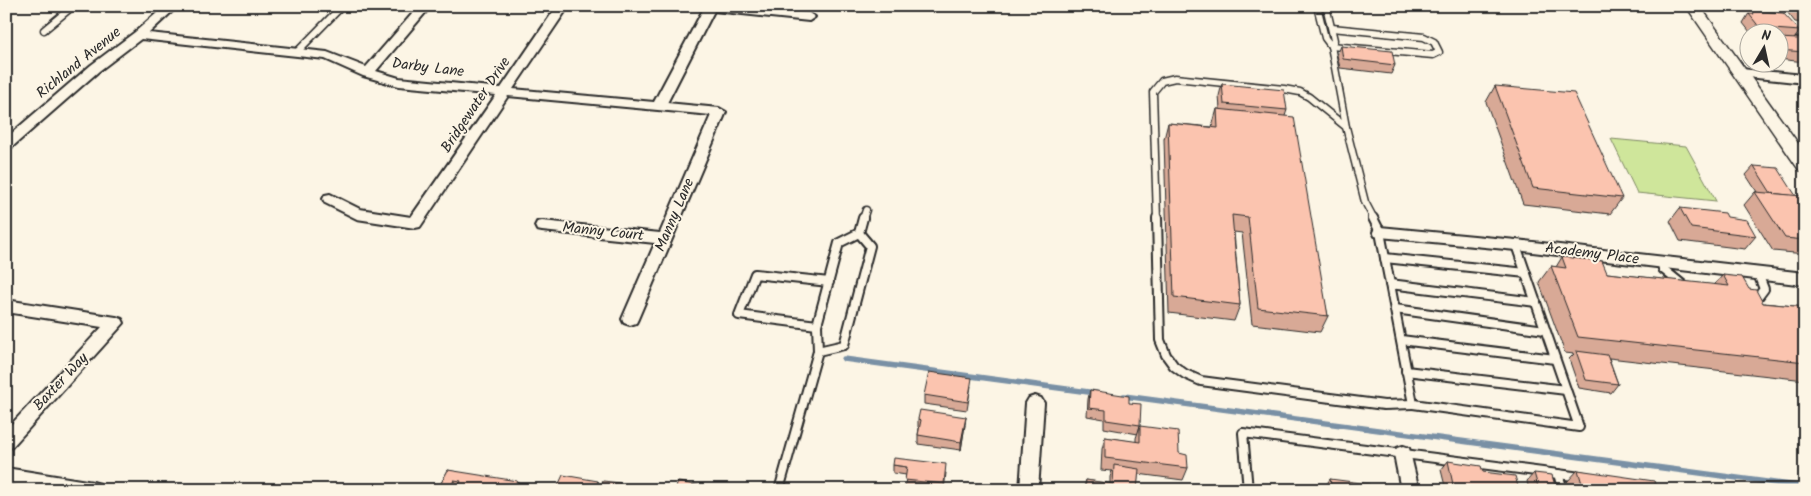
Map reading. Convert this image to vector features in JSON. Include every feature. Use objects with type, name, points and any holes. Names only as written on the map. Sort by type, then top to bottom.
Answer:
[{"type":"street","name":"Richland Avenue","points":[[9,140],[172,6]]},
{"type":"street","points":[[367,73],[425,6]]},
{"type":"street","name":"Bridgewater Drive","points":[[330,199],[357,214],[415,222],[563,6]]},
{"type":"street","points":[[1693,6],[1805,166]]},
{"type":"street","points":[[658,107],[710,7],[809,17]]},
{"type":"street","name":"Darby Lane","points":[[139,35],[327,56],[344,61],[367,73],[399,82],[719,112]]},
{"type":"street","points":[[1741,73],[1805,79]]},
{"type":"street","name":"Manny Lane","points":[[630,319],[719,112]]},
{"type":"street","name":"Manny Court","points":[[542,226],[665,239]]},
{"type":"street","name":"Academy Place","points":[[1380,232],[1516,245],[1805,279]]},
{"type":"street","name":"Baxter Way","points":[[6,306],[116,323],[6,442]]},
{"type":"street","points":[[1029,490],[1035,403]]},
{"type":"street","points":[[1403,454],[1410,490]]},
{"type":"street","points":[[6,476],[93,490]]},
{"type":"lane","points":[[44,30],[73,6]]},
{"type":"lane","points":[[297,52],[342,6]]},
{"type":"lane","points":[[1317,6],[1324,38],[1331,46],[1346,127],[1365,202],[1380,232],[1413,404]]},
{"type":"lane","points":[[1326,6],[1334,40],[1331,46]]},
{"type":"lane","points":[[1331,46],[1433,55],[1438,52],[1435,42],[1424,37],[1332,28]]},
{"type":"lane","points":[[1346,127],[1309,97],[1284,89],[1176,78],[1165,80],[1156,85],[1153,92],[1160,340],[1165,356],[1175,368],[1188,377],[1201,381],[1384,405],[1413,404],[1579,428],[1516,245]]},
{"type":"lane","points":[[779,490],[818,351],[817,325],[839,243],[859,233],[866,210]]},
{"type":"lane","points":[[818,351],[844,345],[870,246],[859,233]]},
{"type":"lane","points":[[1385,258],[1526,273]]},
{"type":"lane","points":[[1662,263],[1663,269],[1676,281],[1692,291]]},
{"type":"lane","points":[[817,325],[739,315],[755,274],[829,282]]},
{"type":"lane","points":[[1746,302],[1758,297],[1764,289],[1758,274]]},
{"type":"lane","points":[[1390,284],[1536,302]]},
{"type":"lane","points":[[1395,309],[1545,330]]},
{"type":"lane","points":[[1400,340],[1555,359]]},
{"type":"lane","points":[[1406,371],[1566,390]]},
{"type":"lane","points":[[1248,490],[1243,432],[1595,479]]},
{"type":"lane","points":[[1558,474],[1563,490]]},
{"type":"green space","points":[[1611,139],[1686,146],[1716,201],[1637,193]]},
{"type":"building","points":[[1796,6],[1805,6],[1805,13],[1802,13]]},
{"type":"building","points":[[1751,10],[1783,13],[1800,31],[1788,30],[1788,22],[1755,22],[1749,14],[1754,14]]},
{"type":"building","points":[[1796,37],[1805,38],[1805,52],[1788,51],[1788,38],[1798,39]]},
{"type":"building","points":[[1341,46],[1392,51],[1395,65],[1343,59]]},
{"type":"building","points":[[1222,84],[1284,90],[1287,110],[1224,104]]},
{"type":"building","points":[[1495,86],[1574,93],[1622,198],[1533,188]]},
{"type":"building","points":[[1217,109],[1294,117],[1328,316],[1258,308],[1248,217],[1232,215],[1240,305],[1174,297],[1168,123],[1218,128]]},
{"type":"building","points":[[1754,166],[1778,168],[1796,196],[1771,193]]},
{"type":"building","points":[[1755,192],[1803,196],[1805,199],[1805,240],[1785,238]]},
{"type":"building","points":[[1680,208],[1725,213],[1727,217],[1747,220],[1756,236],[1691,228]]},
{"type":"building","points":[[1562,257],[1602,261],[1607,273],[1729,286],[1723,275],[1742,277],[1749,289],[1756,290],[1763,303],[1805,307],[1805,362],[1578,337],[1551,266],[1566,268]]},
{"type":"building","points":[[1576,351],[1607,355],[1618,384],[1586,380]]},
{"type":"building","points":[[929,372],[972,378],[968,402],[924,395]]},
{"type":"building","points":[[1090,390],[1129,396],[1129,403],[1141,404],[1140,425],[1106,420],[1106,410],[1089,408]]},
{"type":"building","points":[[920,410],[966,417],[961,442],[918,435],[921,420],[918,419]]},
{"type":"building","points":[[1140,426],[1178,431],[1179,453],[1187,455],[1188,468],[1105,458],[1105,437],[1140,442]]},
{"type":"building","points":[[894,458],[946,464],[944,484],[905,480],[907,467],[893,465]]},
{"type":"building","points":[[1448,461],[1481,466],[1483,472],[1515,476],[1519,490],[1454,489]]},
{"type":"building","points":[[1114,465],[1139,469],[1137,490],[1085,490],[1086,480],[1113,484]]},
{"type":"building","points":[[448,470],[517,481],[512,490],[456,490],[461,481],[454,480],[450,488],[439,487]]},
{"type":"building","points":[[1578,470],[1654,481],[1656,486],[1683,490],[1605,490],[1583,487]]},
{"type":"building","points":[[1534,473],[1552,475],[1556,490],[1539,490]]},
{"type":"building","points":[[563,475],[598,481],[594,490],[556,490]]},
{"type":"building","points":[[1330,479],[1369,484],[1370,490],[1332,490]]},
{"type":"building","points":[[603,481],[620,483],[617,490],[599,490]]},
{"type":"building","points":[[678,482],[702,486],[701,490],[675,490]]},
{"type":"waterway","points":[[844,359],[1096,393]]},
{"type":"waterway","points":[[1124,396],[1805,487]]}]
